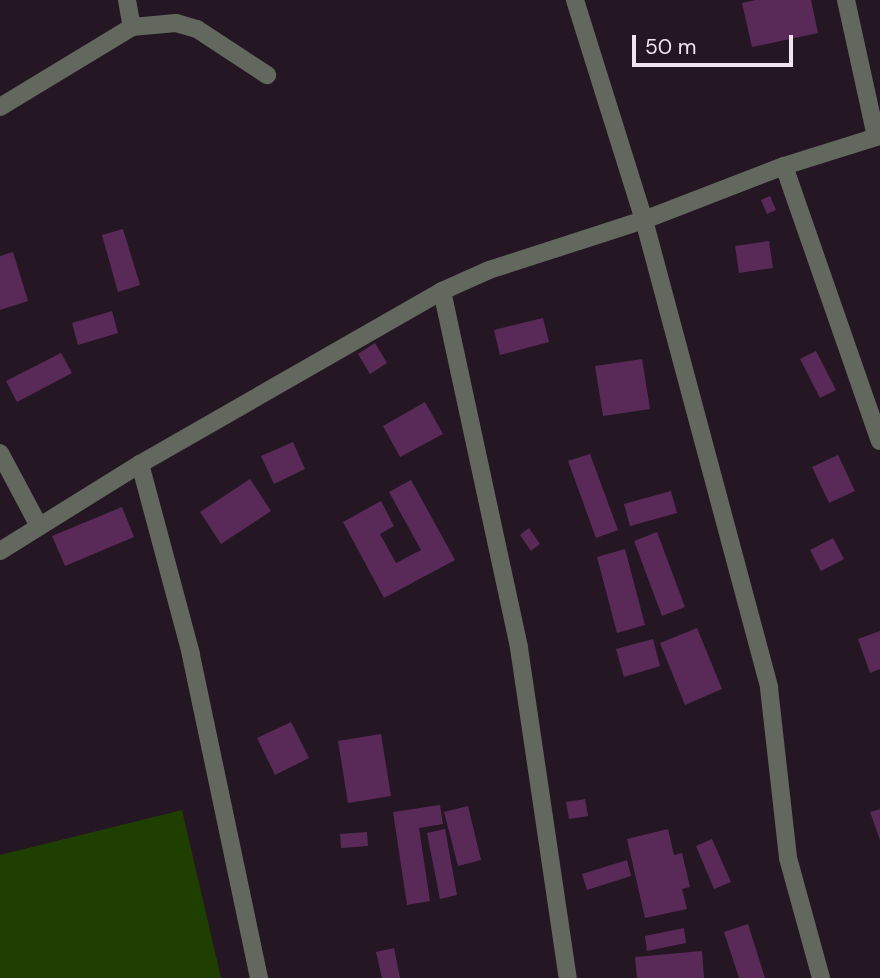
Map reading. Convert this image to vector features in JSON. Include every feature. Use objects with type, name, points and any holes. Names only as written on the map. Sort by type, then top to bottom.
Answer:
[{"type":"street","points":[[127,0],[132,27]]},
{"type":"street","points":[[575,0],[644,220],[769,688],[788,858],[821,978]]},
{"type":"street","points":[[0,551],[140,464],[442,291],[489,270],[644,220],[784,166],[878,137],[846,0]]},
{"type":"street","points":[[0,107],[132,27],[176,23],[197,29],[267,75]]},
{"type":"street","points":[[784,166],[880,441]]},
{"type":"street","points":[[442,291],[519,648],[568,978]]},
{"type":"street","points":[[0,453],[39,526]]},
{"type":"street","points":[[140,464],[191,654],[259,978]]},
{"type":"green space","points":[[182,810],[221,978],[0,978],[0,855]]},
{"type":"building","points":[[756,0],[811,0],[818,33],[752,47],[742,3]]},
{"type":"building","points":[[770,196],[776,210],[767,214],[761,200]]},
{"type":"building","points":[[123,229],[140,285],[118,292],[102,235]]},
{"type":"building","points":[[769,241],[773,268],[739,273],[735,246]]},
{"type":"building","points":[[13,252],[28,301],[0,310],[0,256]]},
{"type":"building","points":[[112,311],[118,333],[78,345],[72,323]]},
{"type":"building","points":[[543,318],[549,342],[500,355],[494,330]]},
{"type":"building","points":[[375,343],[387,363],[370,374],[358,354]]},
{"type":"building","points":[[816,351],[836,390],[820,398],[800,359]]},
{"type":"building","points":[[61,353],[72,373],[17,402],[6,381]]},
{"type":"building","points":[[642,359],[650,409],[603,416],[595,366]]},
{"type":"building","points":[[425,402],[443,434],[400,457],[383,426]]},
{"type":"building","points":[[293,442],[305,469],[274,484],[261,456]]},
{"type":"building","points":[[590,454],[618,530],[596,538],[568,461]]},
{"type":"building","points":[[838,455],[855,491],[829,503],[812,467]]},
{"type":"building","points":[[250,479],[271,511],[221,544],[200,512]]},
{"type":"building","points":[[411,480],[455,560],[384,598],[343,522],[381,501],[394,526],[380,534],[396,563],[421,550],[389,492]]},
{"type":"building","points":[[671,491],[677,513],[630,526],[624,504]]},
{"type":"building","points":[[122,507],[134,537],[65,566],[52,536]]},
{"type":"building","points":[[529,528],[540,544],[531,551],[520,535]]},
{"type":"building","points":[[657,532],[685,607],[662,616],[634,541]]},
{"type":"building","points":[[833,538],[844,559],[821,571],[810,550]]},
{"type":"building","points":[[625,549],[645,625],[617,633],[597,557]]},
{"type":"building","points":[[697,628],[722,689],[685,705],[660,643]]},
{"type":"building","points":[[880,631],[880,669],[870,673],[858,639]]},
{"type":"building","points":[[653,639],[660,666],[624,677],[616,649]]},
{"type":"building","points":[[291,722],[309,758],[275,775],[257,738]]},
{"type":"building","points":[[381,734],[391,796],[348,803],[338,741]]},
{"type":"building","points":[[585,799],[588,816],[569,819],[566,802]]},
{"type":"building","points":[[440,805],[443,824],[419,828],[430,901],[407,905],[393,812]]},
{"type":"building","points":[[468,806],[481,860],[458,866],[444,812]]},
{"type":"building","points":[[880,809],[880,840],[870,812]]},
{"type":"building","points":[[445,829],[457,895],[440,899],[427,833]]},
{"type":"building","points":[[668,829],[674,855],[682,853],[690,887],[682,889],[687,909],[645,918],[627,839]]},
{"type":"building","points":[[367,832],[368,846],[341,848],[340,834]]},
{"type":"building","points":[[712,839],[731,882],[714,889],[696,846]]},
{"type":"building","points":[[627,860],[631,876],[587,890],[582,874]]},
{"type":"building","points":[[748,924],[765,978],[739,978],[724,932]]},
{"type":"building","points":[[684,928],[686,943],[647,951],[645,936]]},
{"type":"building","points":[[394,948],[400,978],[382,978],[376,952]]},
{"type":"building","points":[[702,951],[704,978],[637,978],[635,957]]}]
